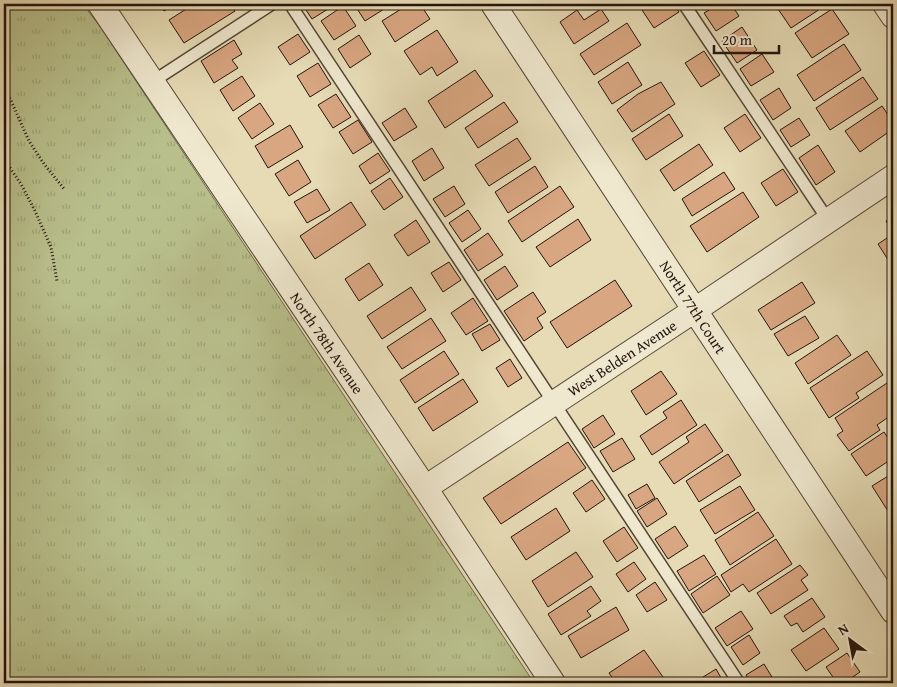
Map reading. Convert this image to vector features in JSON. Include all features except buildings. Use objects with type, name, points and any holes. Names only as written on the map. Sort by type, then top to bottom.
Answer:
[{"type":"street","name":"North 78th Avenue","points":[[100,4],[425,488],[553,683]]},
{"type":"street","name":"North 77th Court","points":[[493,4],[893,611]]},
{"type":"street","points":[[885,4],[893,16]]},
{"type":"street","name":"West Belden Avenue","points":[[425,488],[893,177]]},
{"type":"lane","points":[[152,82],[272,4]]},
{"type":"lane","points":[[290,4],[739,683]]},
{"type":"lane","points":[[684,4],[828,220]]},
{"type":"path","points":[[4,84],[29,141],[44,164],[66,190]]},
{"type":"path","points":[[4,159],[21,184],[51,247],[57,281]]},
{"type":"green space","points":[[18,4],[83,4],[101,28],[534,683],[4,683],[4,13]]}]
